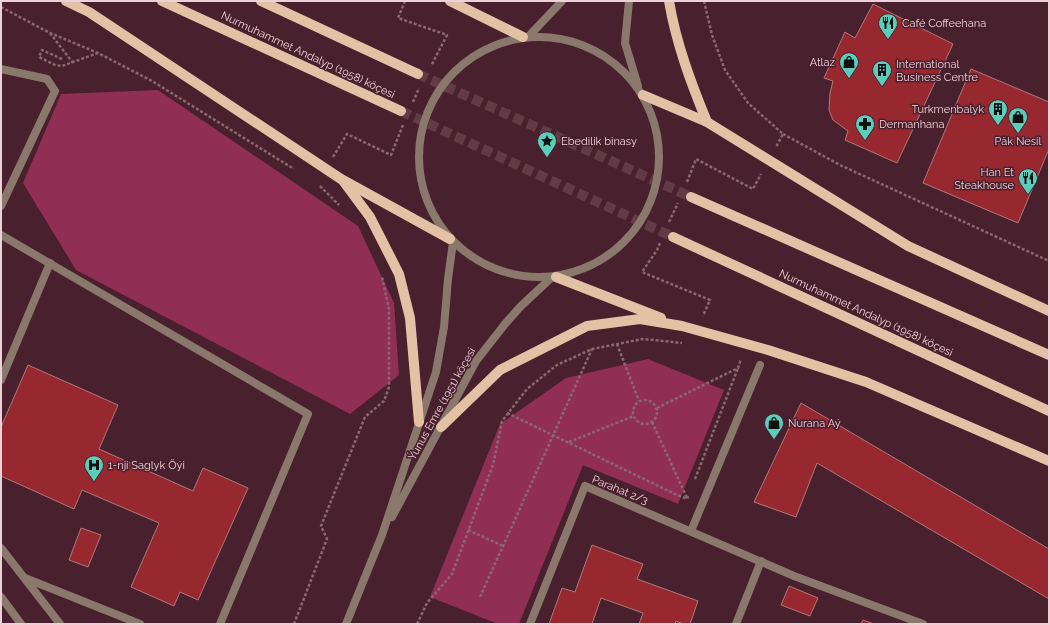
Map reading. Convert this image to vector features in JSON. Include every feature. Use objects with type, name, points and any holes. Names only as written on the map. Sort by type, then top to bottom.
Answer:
[{"type":"main road","points":[[66,1],[89,12],[341,179],[452,240]]},
{"type":"main road","name":"Nurmuhammet Andalyp (1958) köçesi","points":[[162,1],[401,111]]},
{"type":"main road","points":[[261,1],[418,74]]},
{"type":"main road","points":[[450,1],[526,37]]},
{"type":"main road","points":[[669,1],[672,21],[686,70],[707,122]]},
{"type":"main road","points":[[641,92],[707,122],[908,246],[1049,311]]},
{"type":"main road","points":[[341,179],[370,217],[399,274],[410,318],[419,422]]},
{"type":"main road","points":[[691,197],[1049,355]]},
{"type":"main road","name":"Nurmuhammet Andalyp (1958) köçesi","points":[[673,237],[1049,411]]},
{"type":"main road","points":[[554,277],[682,326],[768,350],[866,382],[1049,461]]},
{"type":"main road","points":[[441,427],[500,370],[587,326],[640,319],[682,326]]},
{"type":"street","points":[[526,37],[562,1]]},
{"type":"street","points":[[629,1],[625,43],[641,92],[657,131],[659,171],[648,209],[626,242],[594,265],[554,277],[531,278],[506,274],[482,264],[466,253],[452,240],[430,209],[419,173],[421,135],[433,99],[456,70],[487,48],[526,37],[551,37],[579,43],[604,55],[626,72],[641,92]]},
{"type":"street","points":[[1,69],[47,79],[55,91],[1,206]]},
{"type":"street","points":[[1,235],[308,414],[220,624]]},
{"type":"street","name":"Ýunus Emre (1951) köçesi","points":[[346,624],[382,535],[436,372],[444,327],[452,240]]},
{"type":"street","points":[[1,380],[50,263]]},
{"type":"street","name":"Ýunus Emre (1951) köçesi","points":[[382,535],[476,361],[505,324],[554,277]]},
{"type":"street","points":[[691,531],[760,365]]},
{"type":"street","name":"Parahat 2/3","points":[[530,624],[585,486],[794,576],[923,624]]},
{"type":"street","points":[[1,548],[60,624]]},
{"type":"street","points":[[736,624],[761,561]]},
{"type":"street","points":[[25,578],[140,624]]},
{"type":"street","points":[[1,597],[21,624]]},
{"type":"path","points":[[1,7],[50,33],[98,53],[152,81],[298,172]]},
{"type":"path","points":[[50,33],[73,63]]},
{"type":"path","points":[[62,59],[42,50],[39,57],[56,65],[62,66],[98,53]]},
{"type":"path","points":[[783,134],[840,165],[1049,262]]},
{"type":"path","points":[[318,184],[340,205]]},
{"type":"path","points":[[294,624],[327,539],[321,526],[365,416],[384,401],[389,387],[389,309],[380,271]]},
{"type":"path","points":[[617,344],[639,401]]},
{"type":"path","points":[[480,597],[592,349]]},
{"type":"path","points":[[693,484],[741,359]]},
{"type":"path","points":[[657,408],[738,368]]},
{"type":"path","points":[[649,400],[654,403],[657,408],[658,413],[652,422],[641,424],[636,421],[633,410],[639,401],[649,400]]},
{"type":"path","points":[[507,414],[674,494],[687,498]]},
{"type":"path","points":[[568,442],[634,416]]},
{"type":"path","points":[[652,422],[687,498]]},
{"type":"path","points":[[687,498],[690,491]]},
{"type":"path","points":[[468,530],[504,546]]},
{"type":"shaded area","points":[[158,90],[358,226],[394,303],[399,375],[350,414],[76,270],[23,183],[61,94]]},
{"type":"shaded area","points":[[648,359],[724,390],[678,504],[583,465],[519,624],[498,624],[430,597],[500,424],[566,378]]},
{"type":"building","name":"International Business Centre","points":[[873,4],[953,44],[897,163],[845,140],[848,131],[833,120],[829,110],[830,93],[833,81],[824,78],[845,32],[855,38]]},
{"type":"building","name":"Turkmenbalyk","points":[[971,69],[1049,102],[1049,149],[1018,223],[923,183]]},
{"type":"building","name":"1-nji Saglyk Öýi","points":[[28,365],[118,405],[99,449],[193,491],[203,468],[248,488],[198,600],[180,592],[174,606],[131,587],[159,523],[82,490],[74,509],[1,476],[1,427]]},
{"type":"building","points":[[801,403],[1049,549],[1049,599],[817,463],[796,517],[754,502]]},
{"type":"building","points":[[81,528],[101,535],[88,567],[69,560]]},
{"type":"building","points":[[592,545],[643,564],[637,579],[698,601],[690,624],[683,624],[676,621],[675,624],[639,624],[643,613],[601,598],[592,624],[549,624],[562,588],[575,592]]},
{"type":"building","points":[[789,586],[818,598],[810,616],[781,605]]},
{"type":"building","points":[[863,620],[874,624],[861,624]]},
{"type":"tunnel","points":[[418,74],[691,197]]},
{"type":"tunnel","points":[[401,111],[673,237]]},
{"type":"place","name":"Café Coffeehana","points":[[888,40]]},
{"type":"place","name":"Atlaz","points":[[849,79]]},
{"type":"place","name":"International Business Centre","points":[[882,87]]},
{"type":"place","name":"Turkmenbalyk","points":[[998,126]]},
{"type":"place","name":"Päk Nesil","points":[[1018,134]]},
{"type":"place","name":"Dermanhana","points":[[865,141]]},
{"type":"place","name":"Ebedilik binasy","points":[[547,158]]},
{"type":"place","name":"Han Et Steakhouse","points":[[1028,195]]},
{"type":"place","name":"Nurana Aý","points":[[774,440]]},
{"type":"place","name":"1-nji Saglyk Öýi","points":[[94,482]]}]
